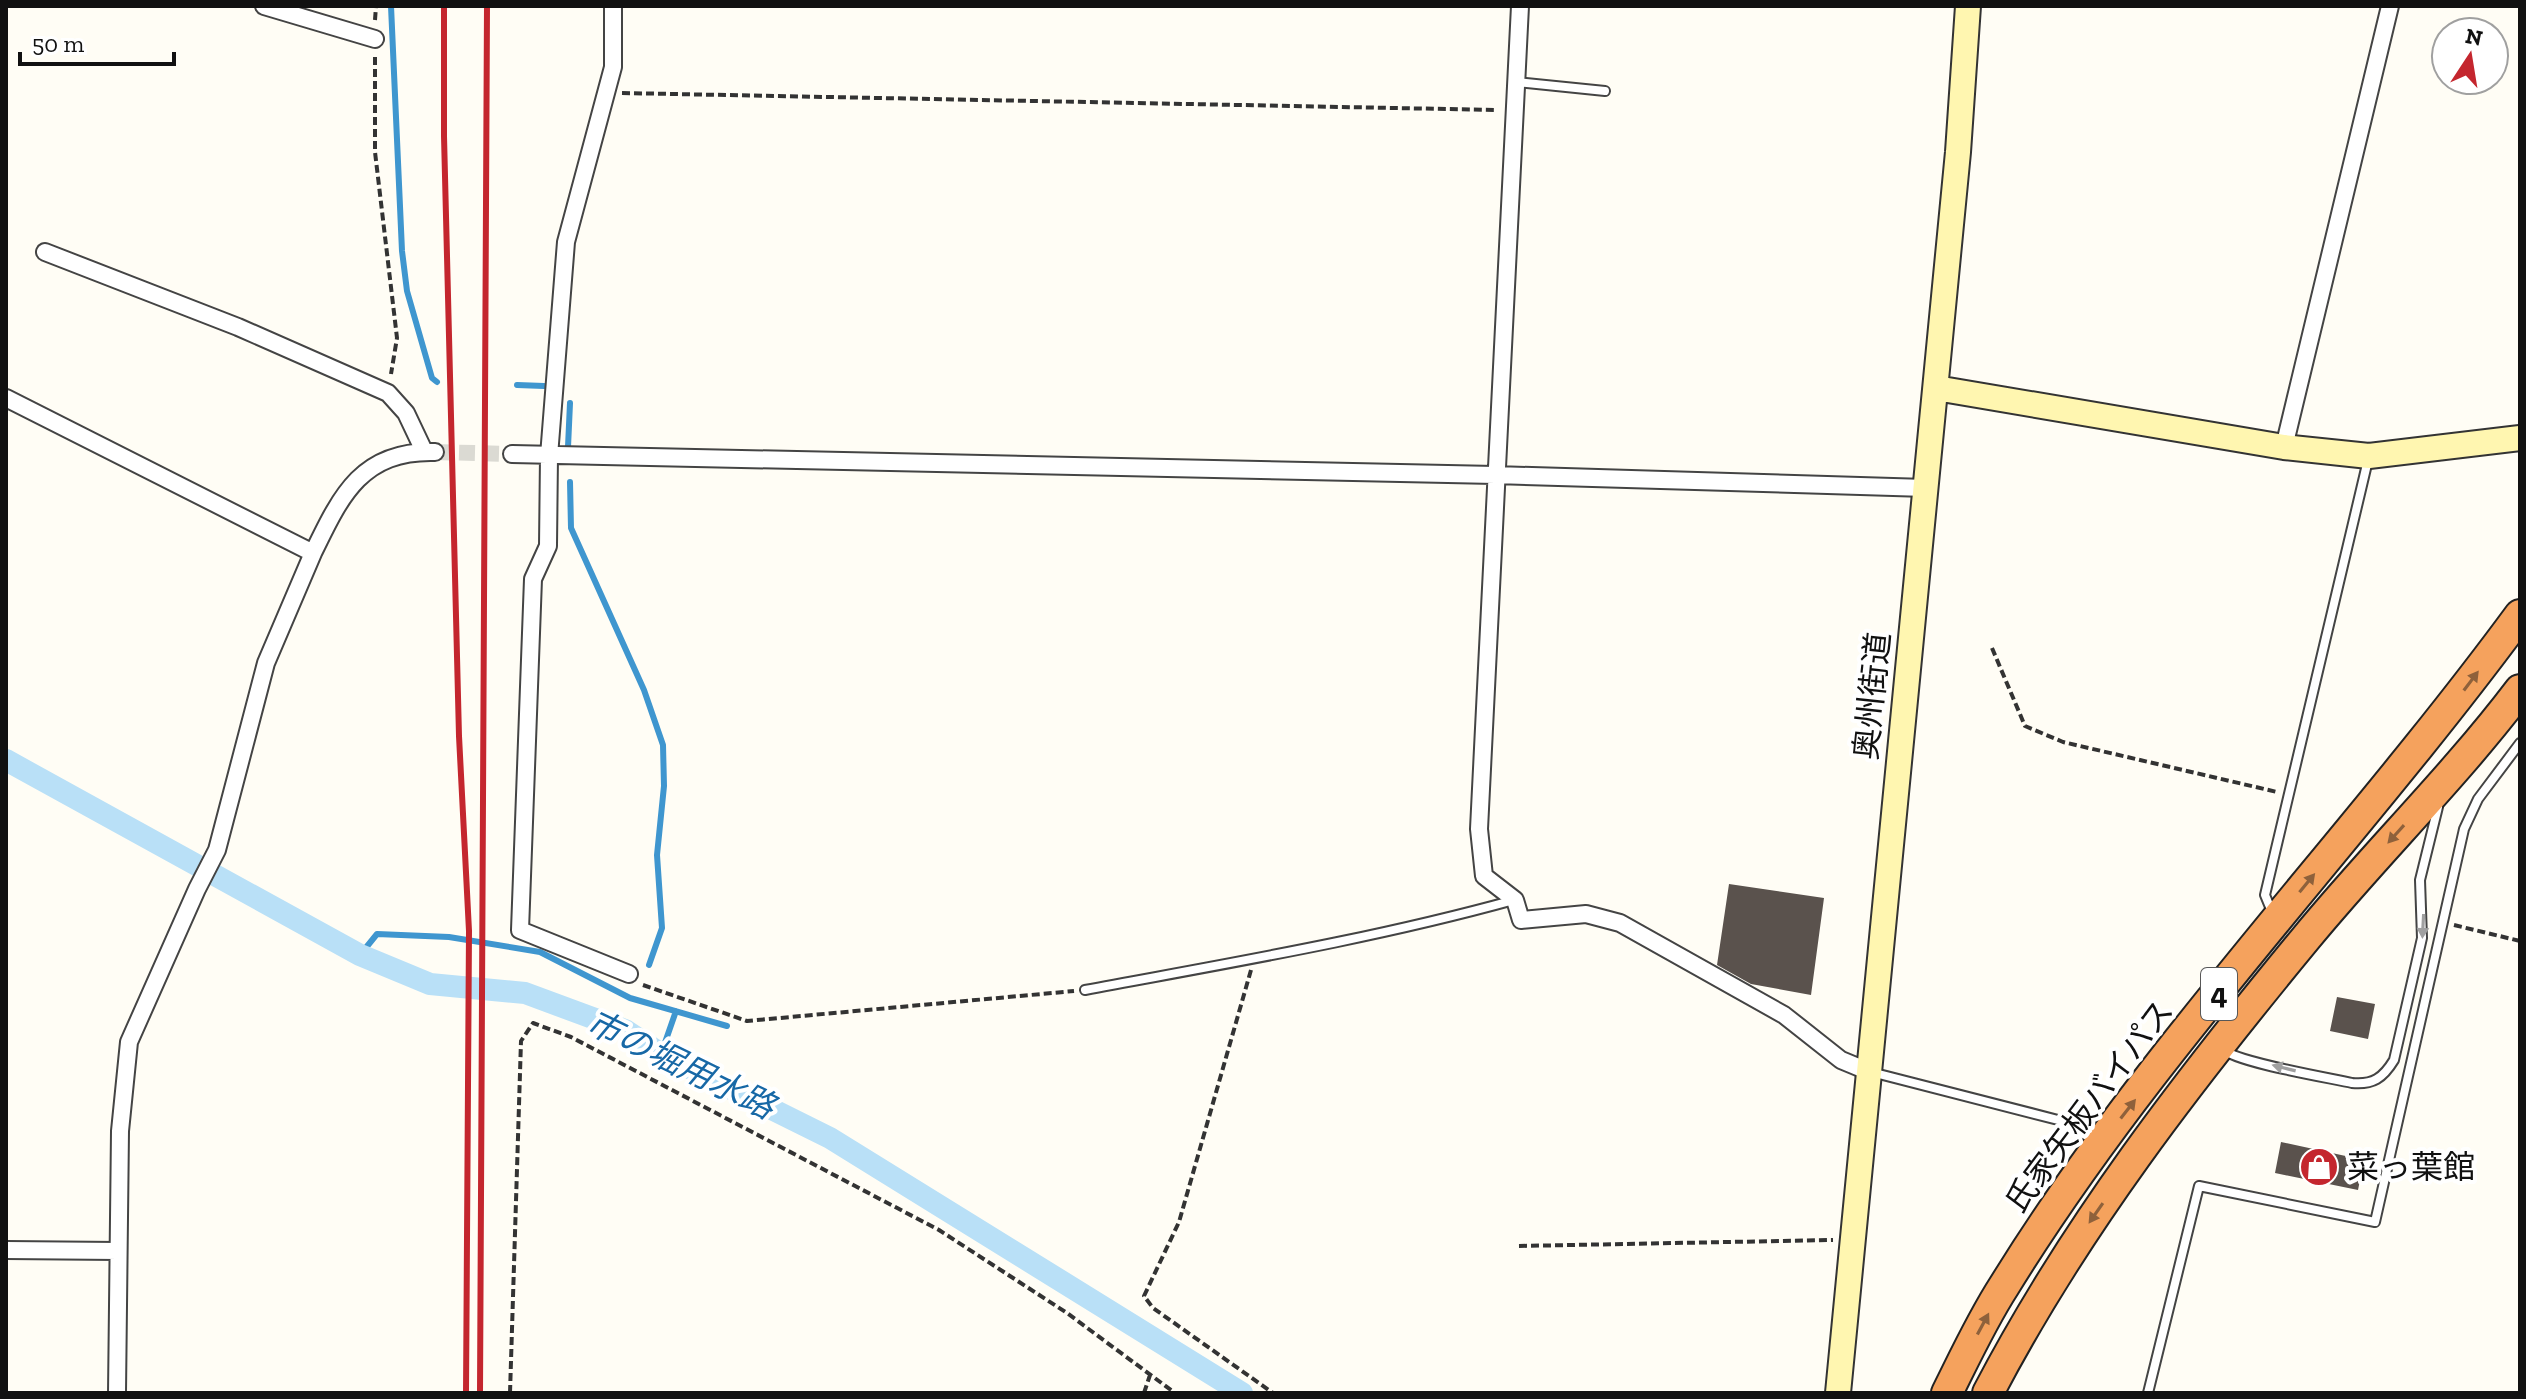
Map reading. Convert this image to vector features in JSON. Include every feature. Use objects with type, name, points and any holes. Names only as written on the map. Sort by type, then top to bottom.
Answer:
[{"type":"highway","name":"氏家矢板バイパス","points":[[1947,1393],[2002,1288],[2100,1144],[2278,919],[2416,753],[2520,615]]},
{"type":"highway","name":"氏家矢板バイパス","points":[[1988,1393],[2064,1258],[2169,1111],[2306,938],[2520,690]]},
{"type":"main road","name":"奥州街道","points":[[1838,1393],[1936,388],[1968,6]]},
{"type":"main road","points":[[1936,388],[2284,447],[2369,456],[2520,438]]},
{"type":"street","points":[[264,6],[375,39]]},
{"type":"street","points":[[613,6],[613,67],[566,242],[549,456],[548,546],[533,579],[520,930],[629,974]]},
{"type":"street","points":[[1520,6],[1479,829],[1484,876],[1515,900],[1521,920],[1586,914],[1603,916],[1648,936],[1784,1015],[1841,1060],[1870,1072]]},
{"type":"street","points":[[2284,447],[2390,6]]},
{"type":"street","points":[[45,252],[238,327],[388,393],[406,413],[429,452],[386,457],[349,487],[313,553],[266,663],[217,850],[129,1042],[120,1131],[117,1393]]},
{"type":"street","points":[[6,398],[313,553]]},
{"type":"street","points":[[512,454],[1495,475],[1926,488]]},
{"type":"street","points":[[6,1250],[118,1251]]},
{"type":"lane","points":[[1517,82],[1605,91]]},
{"type":"lane","points":[[2278,919],[2269,909],[2265,895],[2369,456]]},
{"type":"lane","points":[[2148,1393],[2199,1186],[2375,1222],[2470,812],[2520,743]]},
{"type":"lane","points":[[2221,1047],[2226,1054],[2352,1083],[2366,1084],[2387,1071],[2394,1060],[2422,938],[2420,880],[2428,835],[2454,770]]},
{"type":"lane","points":[[1085,990],[1250,961],[1439,921],[1515,900]]},
{"type":"lane","points":[[1870,1072],[2062,1121],[2100,1144]]},
{"type":"path","points":[[376,6],[375,152],[397,338],[388,393]]},
{"type":"path","points":[[607,93],[1516,110]]},
{"type":"path","points":[[1992,648],[2025,726],[2063,742],[2287,795]]},
{"type":"path","points":[[2444,923],[2520,941]]},
{"type":"path","points":[[1250,961],[1248,988],[1179,1222],[1144,1296],[1153,1308],[1273,1393]]},
{"type":"path","points":[[629,974],[634,982],[747,1021],[1085,990]]},
{"type":"path","points":[[510,1393],[521,1041],[533,1023],[571,1037],[939,1230],[1067,1313],[1175,1393]]},
{"type":"path","points":[[1519,1246],[1742,1240],[1852,1241]]},
{"type":"path","points":[[1144,1393],[1150,1375]]},
{"type":"building","points":[[1729,884],[1824,898],[1811,995],[1751,984],[1717,965]]},
{"type":"building","points":[[2337,997],[2375,1004],[2368,1039],[2330,1031]]},
{"type":"building","name":"菜っ葉館","points":[[2281,1142],[2364,1160],[2358,1190],[2275,1173]]},
{"type":"waterway","points":[[391,6],[402,251],[407,291],[432,378],[437,382]]},
{"type":"waterway","points":[[517,385],[544,386]]},
{"type":"waterway","points":[[568,447],[570,403]]},
{"type":"waterway","points":[[570,482],[571,528],[644,690],[663,745],[664,786],[657,855],[662,928],[649,965]]},
{"type":"waterway","name":"市の堀用水路","points":[[6,760],[360,955],[430,984],[525,993],[625,1030],[661,1054],[830,1138],[1242,1393]]},
{"type":"waterway","points":[[360,955],[377,934],[449,937],[540,952],[630,998],[727,1026]]},
{"type":"waterway","points":[[661,1054],[676,1011]]},
{"type":"tunnel","points":[[435,452],[512,454]]},
{"type":"railway","points":[[444,6],[444,136],[459,736],[469,931],[466,1393]]},
{"type":"railway","points":[[480,1393],[487,6]]},
{"type":"place","name":"菜っ葉館","points":[[2319,1167]]}]
